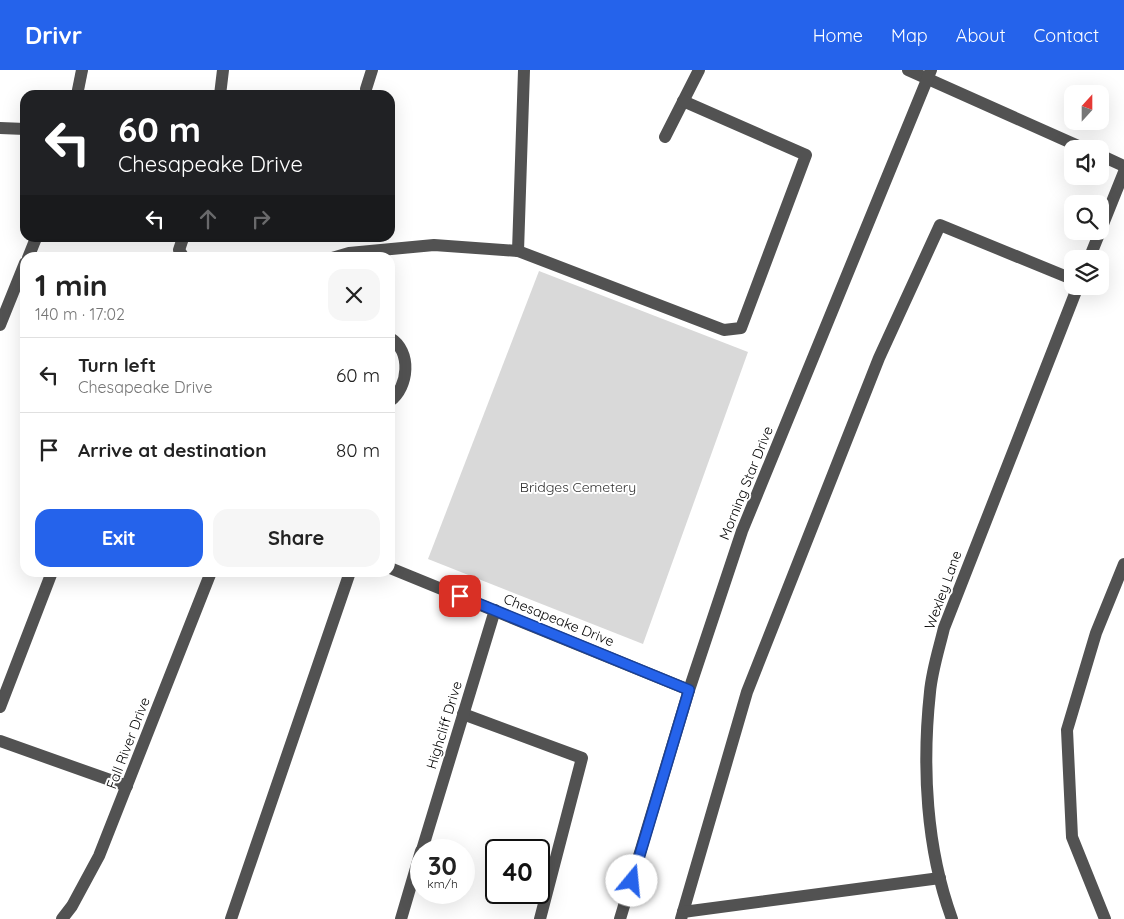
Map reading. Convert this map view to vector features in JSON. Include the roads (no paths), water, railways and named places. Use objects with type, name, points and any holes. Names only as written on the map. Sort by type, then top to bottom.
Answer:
[{"type":"street","points":[[79,90],[82,70]]},
{"type":"street","points":[[221,90],[223,70]]},
{"type":"street","points":[[366,89],[372,70]]},
{"type":"street","points":[[518,251],[524,70]]},
{"type":"street","points":[[665,137],[699,70]]},
{"type":"street","points":[[908,70],[929,74],[1066,140]]},
{"type":"street","name":"Morning Star Drive","points":[[620,919],[689,690],[742,531],[929,74]]},
{"type":"street","points":[[360,252],[434,245],[518,251],[724,330],[741,328],[806,155],[683,101]]},
{"type":"street","points":[[0,128],[20,129]]},
{"type":"street","points":[[1109,159],[1124,166]]},
{"type":"street","points":[[1093,250],[1124,172]]},
{"type":"street","points":[[940,878],[682,916],[747,692],[879,358],[940,225],[1064,276]]},
{"type":"street","points":[[0,325],[5,299],[20,273]]},
{"type":"street","name":"Wexley Lane","points":[[952,919],[943,895],[929,808],[926,754],[930,691],[935,664],[944,628],[1074,295]]},
{"type":"street","points":[[395,342],[404,356],[406,376],[395,397]]},
{"type":"street","points":[[1105,919],[1072,837],[1067,730],[1096,633],[1124,564]]},
{"type":"street","name":"Chesapeake Drive","points":[[395,570],[689,690]]},
{"type":"street","points":[[0,707],[50,577]]},
{"type":"street","name":"Fall River Drive","points":[[62,919],[72,906],[99,856],[209,577]]},
{"type":"street","points":[[231,919],[348,577]]},
{"type":"street","name":"Highcliff Drive","points":[[425,839],[495,610]]},
{"type":"street","points":[[463,714],[582,758],[540,919]]},
{"type":"street","points":[[0,741],[127,786]]},
{"type":"street","name":"Highcliff Drive","points":[[401,919],[410,888]]},
{"type":"park label","name":"Bridges Cemetery","points":[[578,487]]}]
